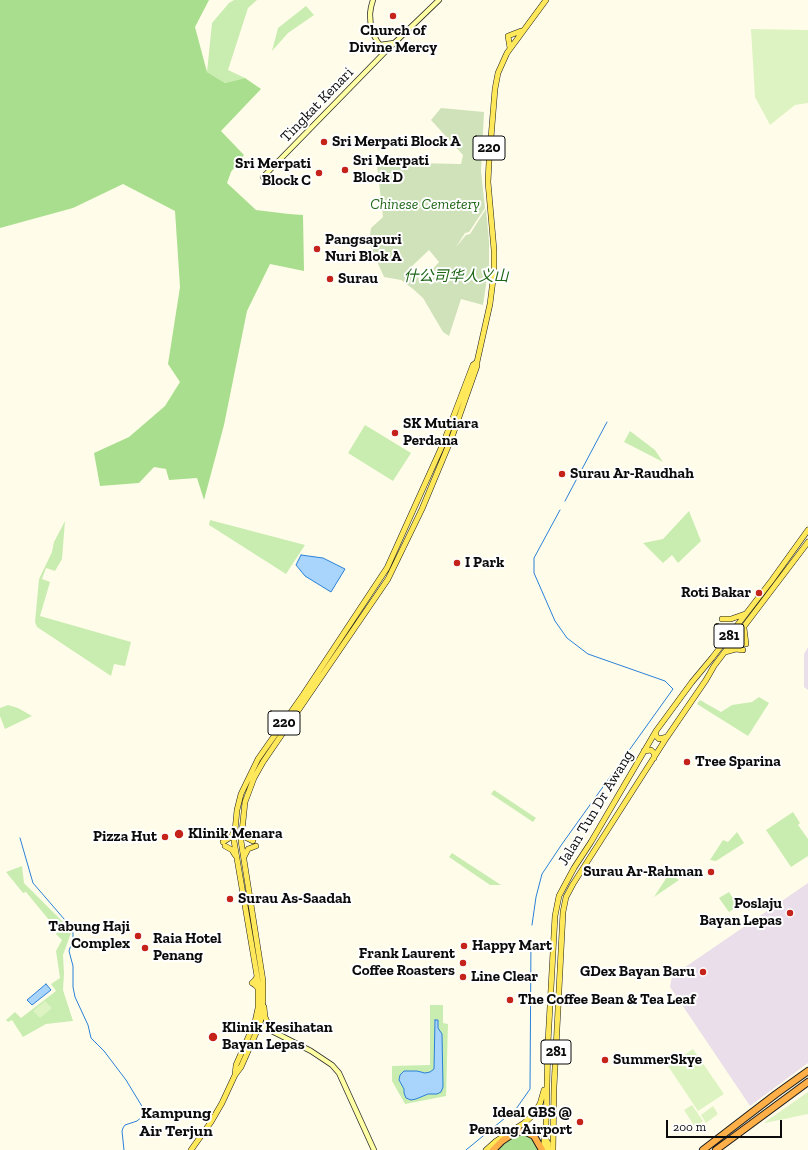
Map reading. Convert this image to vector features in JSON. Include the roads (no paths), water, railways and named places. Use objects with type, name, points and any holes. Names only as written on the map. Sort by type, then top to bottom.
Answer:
[{"type":"highway","points":[[704,1150],[808,1071]]},
{"type":"highway","points":[[719,1148],[779,1102],[808,1082]]},
{"type":"highway","points":[[493,1150],[502,1141],[514,1133],[524,1131],[534,1136],[543,1150]]},
{"type":"highway","points":[[699,1150],[713,1143]]},
{"type":"main road","name":"220","points":[[191,1150],[211,1122],[222,1103],[235,1075],[236,1065],[257,1023],[263,1002],[262,967],[240,841],[245,802],[258,770],[392,571],[422,509],[448,446],[477,366],[490,304],[494,272],[494,250],[488,182],[489,143],[495,89],[500,67],[510,48],[546,0]]},
{"type":"main road","points":[[510,48],[508,36],[524,29]]},
{"type":"main road","name":"220","points":[[257,1023],[258,988],[252,983],[257,976],[234,841],[240,798],[258,759],[303,695],[387,568],[443,444],[473,365],[477,362]]},
{"type":"main road","name":"Jalan Tun Dr Awang","points":[[543,1150],[545,1138],[555,916],[558,900],[566,883],[656,731],[772,580],[808,530]]},
{"type":"main road","name":"Jalan Tun Dr Awang","points":[[553,1150],[554,1087],[564,906],[569,891],[667,737],[725,652],[808,542]]},
{"type":"main road","points":[[722,619],[731,619],[745,614]]},
{"type":"main road","points":[[717,626],[720,635],[720,648]]},
{"type":"main road","points":[[744,628],[746,644]]},
{"type":"main road","points":[[725,652],[736,649],[743,650]]},
{"type":"main road","points":[[656,731],[657,738],[661,739],[667,737]]},
{"type":"main road","points":[[644,751],[651,750],[654,752],[654,758]]},
{"type":"main road","points":[[242,828],[245,837],[255,844],[248,850],[244,858]]},
{"type":"main road","points":[[235,829],[231,837],[224,844],[232,850],[236,858]]},
{"type":"main road","points":[[263,1002],[271,1031]]},
{"type":"main road","points":[[486,1150],[496,1141],[524,1123],[536,1111],[540,1104],[547,1074]]},
{"type":"main road","points":[[545,1138],[548,1143],[548,1150]]},
{"type":"street","points":[[373,0],[370,23],[374,36],[385,52]]},
{"type":"street","name":"Tingkat Kenari","points":[[263,177],[385,52],[439,0]]},
{"type":"street","points":[[380,45],[397,42]]},
{"type":"street","points":[[257,1023],[310,1051],[332,1065],[339,1073],[374,1150]]},
{"type":"water","points":[[301,555],[323,558],[345,569],[331,592],[305,576],[296,565]]},
{"type":"water","points":[[46,984],[51,990],[32,1005],[27,1000]]},
{"type":"water","points":[[435,1020],[438,1020],[438,1028],[442,1034],[443,1087],[441,1092],[437,1094],[428,1094],[411,1100],[406,1098],[404,1089],[399,1080],[400,1075],[404,1071],[417,1071],[425,1073],[434,1069]]},
{"type":"waterway","points":[[565,501],[607,422]]},
{"type":"waterway","points":[[532,925],[536,897],[542,874],[673,689],[665,681],[588,654],[567,638],[555,621],[534,573],[534,558],[560,510]]},
{"type":"waterway","points":[[20,838],[33,883],[71,927],[73,939],[69,951],[73,966],[73,987],[75,997],[88,1025],[91,1038],[104,1051],[126,1080],[143,1108],[143,1116],[137,1121],[125,1125],[123,1128],[124,1150]]},
{"type":"waterway","points":[[466,1150],[516,1109],[530,1089],[531,939]]},
{"type":"place","name":"Church of Divine Mercy","points":[[393,16]]},
{"type":"place","name":"Sri Merpati Block A","points":[[324,142]]},
{"type":"place","name":"Sri Merpati Block D","points":[[345,170]]},
{"type":"place","name":"Sri Merpati Block C","points":[[319,173]]},
{"type":"place","name":"Pangsapuri Nuri Blok A","points":[[317,249]]},
{"type":"place","name":"Surau","points":[[330,279]]},
{"type":"place","name":"SK Mutiara Perdana","points":[[395,433]]},
{"type":"place","name":"Surau Ar-Raudhah","points":[[562,474]]},
{"type":"place","name":"I Park","points":[[457,563]]},
{"type":"place","name":"Roti Bakar","points":[[759,593]]},
{"type":"place","name":"Tree Sparina","points":[[687,762]]},
{"type":"place","name":"Klinik Menara","points":[[179,834]]},
{"type":"place","name":"Pizza Hut","points":[[165,837]]},
{"type":"place","name":"Surau Ar-Rahman","points":[[711,872]]},
{"type":"place","name":"Surau As-Saadah","points":[[230,899]]},
{"type":"place","name":"Poslaju Bayan Lepas","points":[[790,913]]},
{"type":"place","name":"Tabung Haji Complex","points":[[138,936]]},
{"type":"place","name":"Happy Mart","points":[[464,946]]},
{"type":"place","name":"Raia Hotel Penang","points":[[145,948]]},
{"type":"place","name":"Frank Laurent Coffee Roasters","points":[[463,963]]},
{"type":"place","name":"GDex Bayan Baru","points":[[703,972]]},
{"type":"place","name":"Line Clear","points":[[463,977]]},
{"type":"place","name":"The Coffee Bean & Tea Leaf","points":[[510,1000]]},
{"type":"place","name":"Klinik Kesihatan Bayan Lepas","points":[[213,1037]]},
{"type":"place","name":"SummerSkye","points":[[605,1060]]},
{"type":"place","name":"Ideal GBS @ Penang Airport","points":[[580,1122]]},
{"type":"district","name":"Kampung Air Terjun","points":[[176,1122]]},
{"type":"park label","name":"Chinese Cemetery","points":[[425,205]]},
{"type":"park label","name":"什公司华人义山","points":[[456,277]]}]
